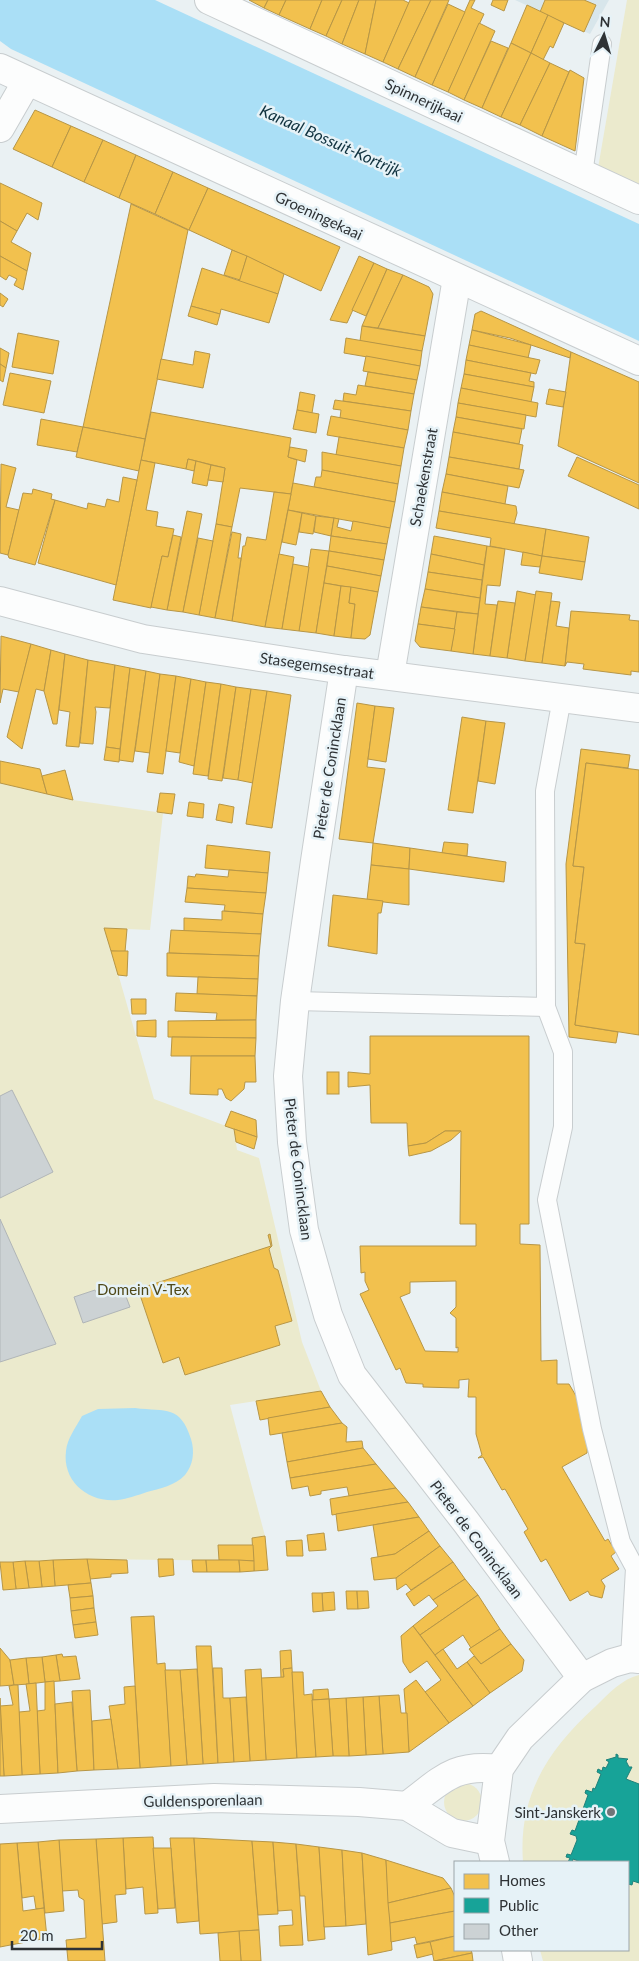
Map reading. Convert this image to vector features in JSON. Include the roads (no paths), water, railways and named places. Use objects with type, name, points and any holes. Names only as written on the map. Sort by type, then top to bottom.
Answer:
[{"type":"street","name":"Spinnerijkaai","points":[[208,0],[639,200]]},
{"type":"street","name":"Groeningekaai","points":[[0,68],[639,361]]},
{"type":"street","points":[[0,128],[27,81]]},
{"type":"street","name":"Schaekenstraat","points":[[390,675],[457,278]]},
{"type":"street","name":"Stasegemsestraat","points":[[0,601],[143,639],[344,670],[639,708]]},
{"type":"street","name":"Pieter de Conincklaan","points":[[344,670],[295,1001],[288,1076],[292,1142],[304,1230],[338,1346],[352,1375],[466,1522],[582,1678]]},
{"type":"street","points":[[492,1852],[499,1769],[520,1738],[582,1678],[596,1669],[635,1658]]},
{"type":"street","points":[[407,1806],[445,1776],[454,1772],[476,1768],[499,1769]]},
{"type":"street","name":"Guldensporenlaan","points":[[0,1809],[214,1798],[359,1802],[407,1806],[452,1833],[492,1852]]},
{"type":"lane","points":[[587,176],[602,44]]},
{"type":"lane","points":[[562,698],[545,790],[546,1007],[562,1052],[563,1127],[547,1200],[592,1429],[621,1542],[635,1568],[635,1658]]},
{"type":"lane","points":[[295,1001],[546,1007]]},
{"type":"water","name":"Kanaal Bossuit-Kortrijk","points":[[0,0],[155,0],[639,224],[639,341],[11,49],[0,41]]},
{"type":"water","points":[[135,1408],[171,1412],[182,1420],[187,1428],[193,1449],[188,1471],[172,1484],[125,1499],[107,1500],[87,1494],[79,1488],[68,1472],[66,1451],[72,1433],[82,1416],[98,1409]]},
{"type":"place","name":"Sint-Janskerk","points":[[611,1812]]},
{"type":"park label","name":"Domein V-Tex","points":[[143,1289]]}]
